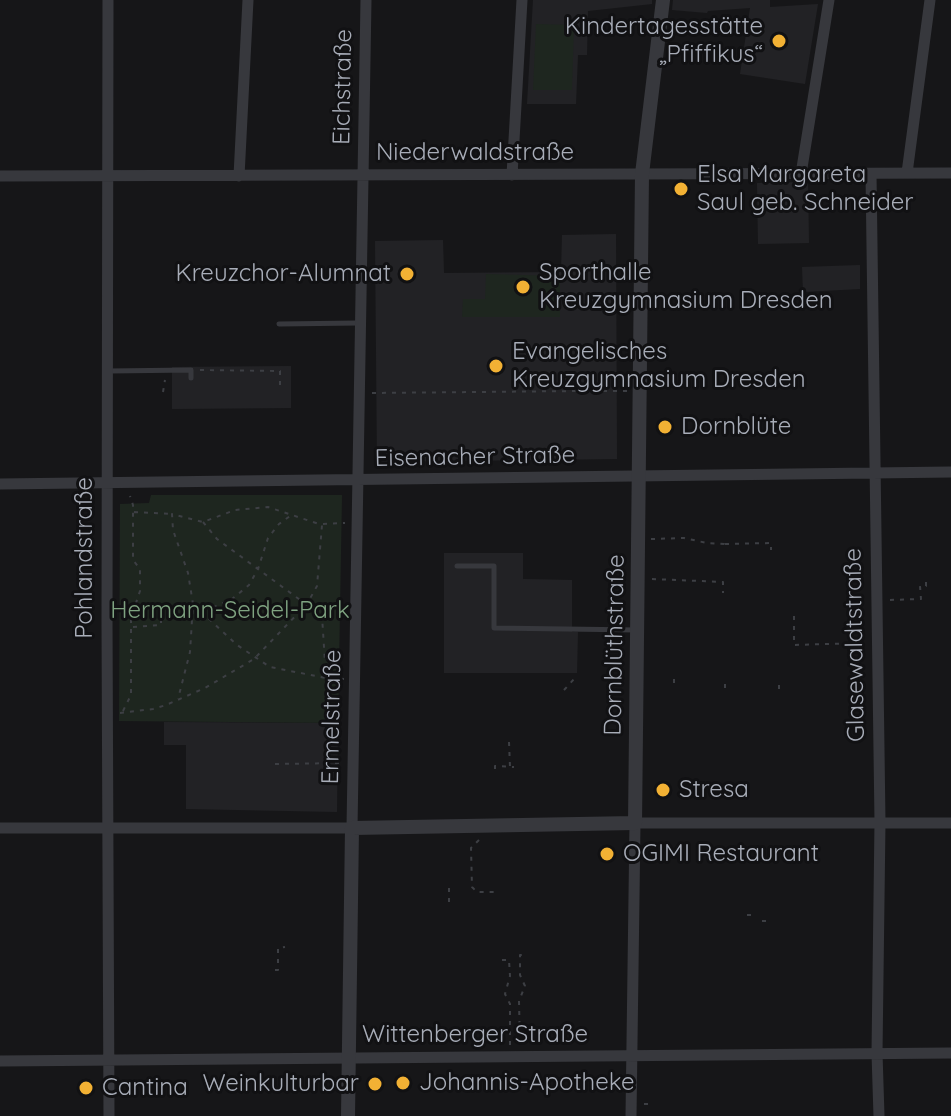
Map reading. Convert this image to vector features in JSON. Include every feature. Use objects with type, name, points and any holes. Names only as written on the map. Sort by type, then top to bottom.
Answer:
[{"type":"street","name":"Pohlandstraße","points":[[108,0],[109,1116]]},
{"type":"street","points":[[239,176],[248,0]]},
{"type":"street","name":"Eichstraße","points":[[364,175],[366,0]]},
{"type":"street","points":[[512,175],[522,0]]},
{"type":"street","name":"Dornblüthstraße","points":[[631,1116],[642,174],[663,0]]},
{"type":"street","points":[[801,174],[829,0]]},
{"type":"street","points":[[907,173],[930,0]]},
{"type":"street","name":"Niederwaldstraße","points":[[0,176],[951,173]]},
{"type":"street","name":"Glasewaldtstraße","points":[[871,174],[880,822],[879,1116]]},
{"type":"street","name":"Ermelstraße","points":[[348,1116],[364,175]]},
{"type":"street","name":"Eisenacher Straße","points":[[0,484],[951,472]]},
{"type":"street","points":[[0,828],[951,823]]},
{"type":"street","name":"Wittenberger Straße","points":[[0,1061],[951,1053]]},
{"type":"lane","points":[[279,324],[360,323]]},
{"type":"lane","points":[[108,371],[191,374]]},
{"type":"lane","points":[[457,566],[494,566],[494,628],[638,630]]},
{"type":"path","points":[[212,370],[213,377]]},
{"type":"path","points":[[191,374],[212,370],[280,371],[280,387],[277,387]]},
{"type":"path","points":[[163,392],[165,371]]},
{"type":"path","points":[[359,393],[579,391]]},
{"type":"path","points":[[593,391],[640,391]]},
{"type":"path","points":[[123,713],[131,695],[131,618],[140,591],[140,569],[133,560],[133,505]]},
{"type":"path","points":[[133,512],[172,514],[203,522],[235,510],[268,507],[322,525],[356,522]]},
{"type":"path","points":[[172,514],[173,530],[188,573],[193,604],[190,652],[178,699]]},
{"type":"path","points":[[132,627],[161,625],[161,605],[214,607],[232,599],[249,585],[268,538],[292,514]]},
{"type":"path","points":[[203,522],[217,539],[322,616],[326,678]]},
{"type":"path","points":[[107,713],[153,709],[205,688],[254,659],[307,604],[317,586],[322,525]]},
{"type":"path","points":[[652,539],[684,538],[724,544],[771,543],[771,550]]},
{"type":"path","points":[[723,550],[724,544]]},
{"type":"path","points":[[651,579],[723,582],[723,593]]},
{"type":"path","points":[[886,601],[921,599],[919,586],[926,586],[926,581],[930,581]]},
{"type":"path","points":[[193,604],[254,659],[270,667],[326,678],[354,679]]},
{"type":"path","points":[[794,616],[794,645],[861,643]]},
{"type":"path","points":[[124,618],[131,618]]},
{"type":"path","points":[[137,626],[137,632]]},
{"type":"path","points":[[564,690],[575,678]]},
{"type":"path","points":[[674,678],[674,683]]},
{"type":"path","points":[[725,681],[725,688]]},
{"type":"path","points":[[779,682],[779,689]]},
{"type":"path","points":[[495,769],[495,766],[512,767],[509,742]]},
{"type":"path","points":[[275,764],[337,763]]},
{"type":"path","points":[[479,839],[471,848],[472,887],[477,892],[494,892]]},
{"type":"path","points":[[449,888],[449,902]]},
{"type":"path","points":[[747,915],[753,915]]},
{"type":"path","points":[[762,921],[770,921]]},
{"type":"path","points":[[275,970],[278,970],[278,948],[285,947]]},
{"type":"path","points":[[515,1056],[519,1001],[525,986],[520,975],[520,955],[526,955]]},
{"type":"path","points":[[502,960],[509,960],[510,976],[505,994],[510,1004],[515,1056]]},
{"type":"path","points":[[647,1104],[652,1104]]},
{"type":"shaded area","points":[[533,0],[652,0],[652,4],[588,11],[587,55],[578,55],[576,104],[527,104]]},
{"type":"shaded area","name":"Kindertagesstätte „Pfiffikus“","points":[[673,0],[770,0],[770,7],[818,4],[805,84],[740,74],[750,8],[707,13],[672,10]]},
{"type":"shaded area","points":[[808,182],[809,243],[758,244],[757,183]]},
{"type":"shaded area","name":"Evangelisches Kreuzgymnasium Dresden","points":[[616,234],[617,459],[377,462],[375,241],[443,240],[444,273],[561,272],[562,235]]},
{"type":"shaded area","points":[[860,265],[860,289],[803,292],[802,267]]},
{"type":"shaded area","points":[[291,366],[291,408],[172,409],[172,367]]},
{"type":"shaded area","points":[[444,553],[523,553],[523,579],[572,580],[572,632],[578,632],[577,673],[444,673]]},
{"type":"shaded area","points":[[164,722],[338,723],[337,812],[186,809],[186,745],[164,745]]},
{"type":"green space","points":[[536,24],[574,25],[572,90],[533,90]]},
{"type":"green space","name":"Sporthalle Kreuzgymnasium Dresden","points":[[486,274],[560,276],[560,317],[462,317],[463,299],[485,299]]},
{"type":"green space","name":"Hermann-Seidel-Park","points":[[151,495],[342,495],[338,723],[119,721],[120,504],[149,503]]},
{"type":"place","name":"Kindertagesstätte „Pfiffikus“","points":[[779,41]]},
{"type":"place","name":"Elsa Margareta Saul geb. Schneider","points":[[681,189]]},
{"type":"place","name":"Kreuzchor-Alumnat","points":[[407,274]]},
{"type":"place","name":"Sporthalle Kreuzgymnasium Dresden","points":[[523,287]]},
{"type":"place","name":"Evangelisches Kreuzgymnasium Dresden","points":[[496,366]]},
{"type":"place","name":"Dornblüte","points":[[665,427]]},
{"type":"place","name":"Stresa","points":[[663,790]]},
{"type":"place","name":"OGIMI Restaurant","points":[[607,854]]},
{"type":"place","name":"Johannis-Apotheke","points":[[403,1083]]},
{"type":"place","name":"Weinkulturbar","points":[[375,1084]]},
{"type":"place","name":"Cantina","points":[[86,1088]]}]
